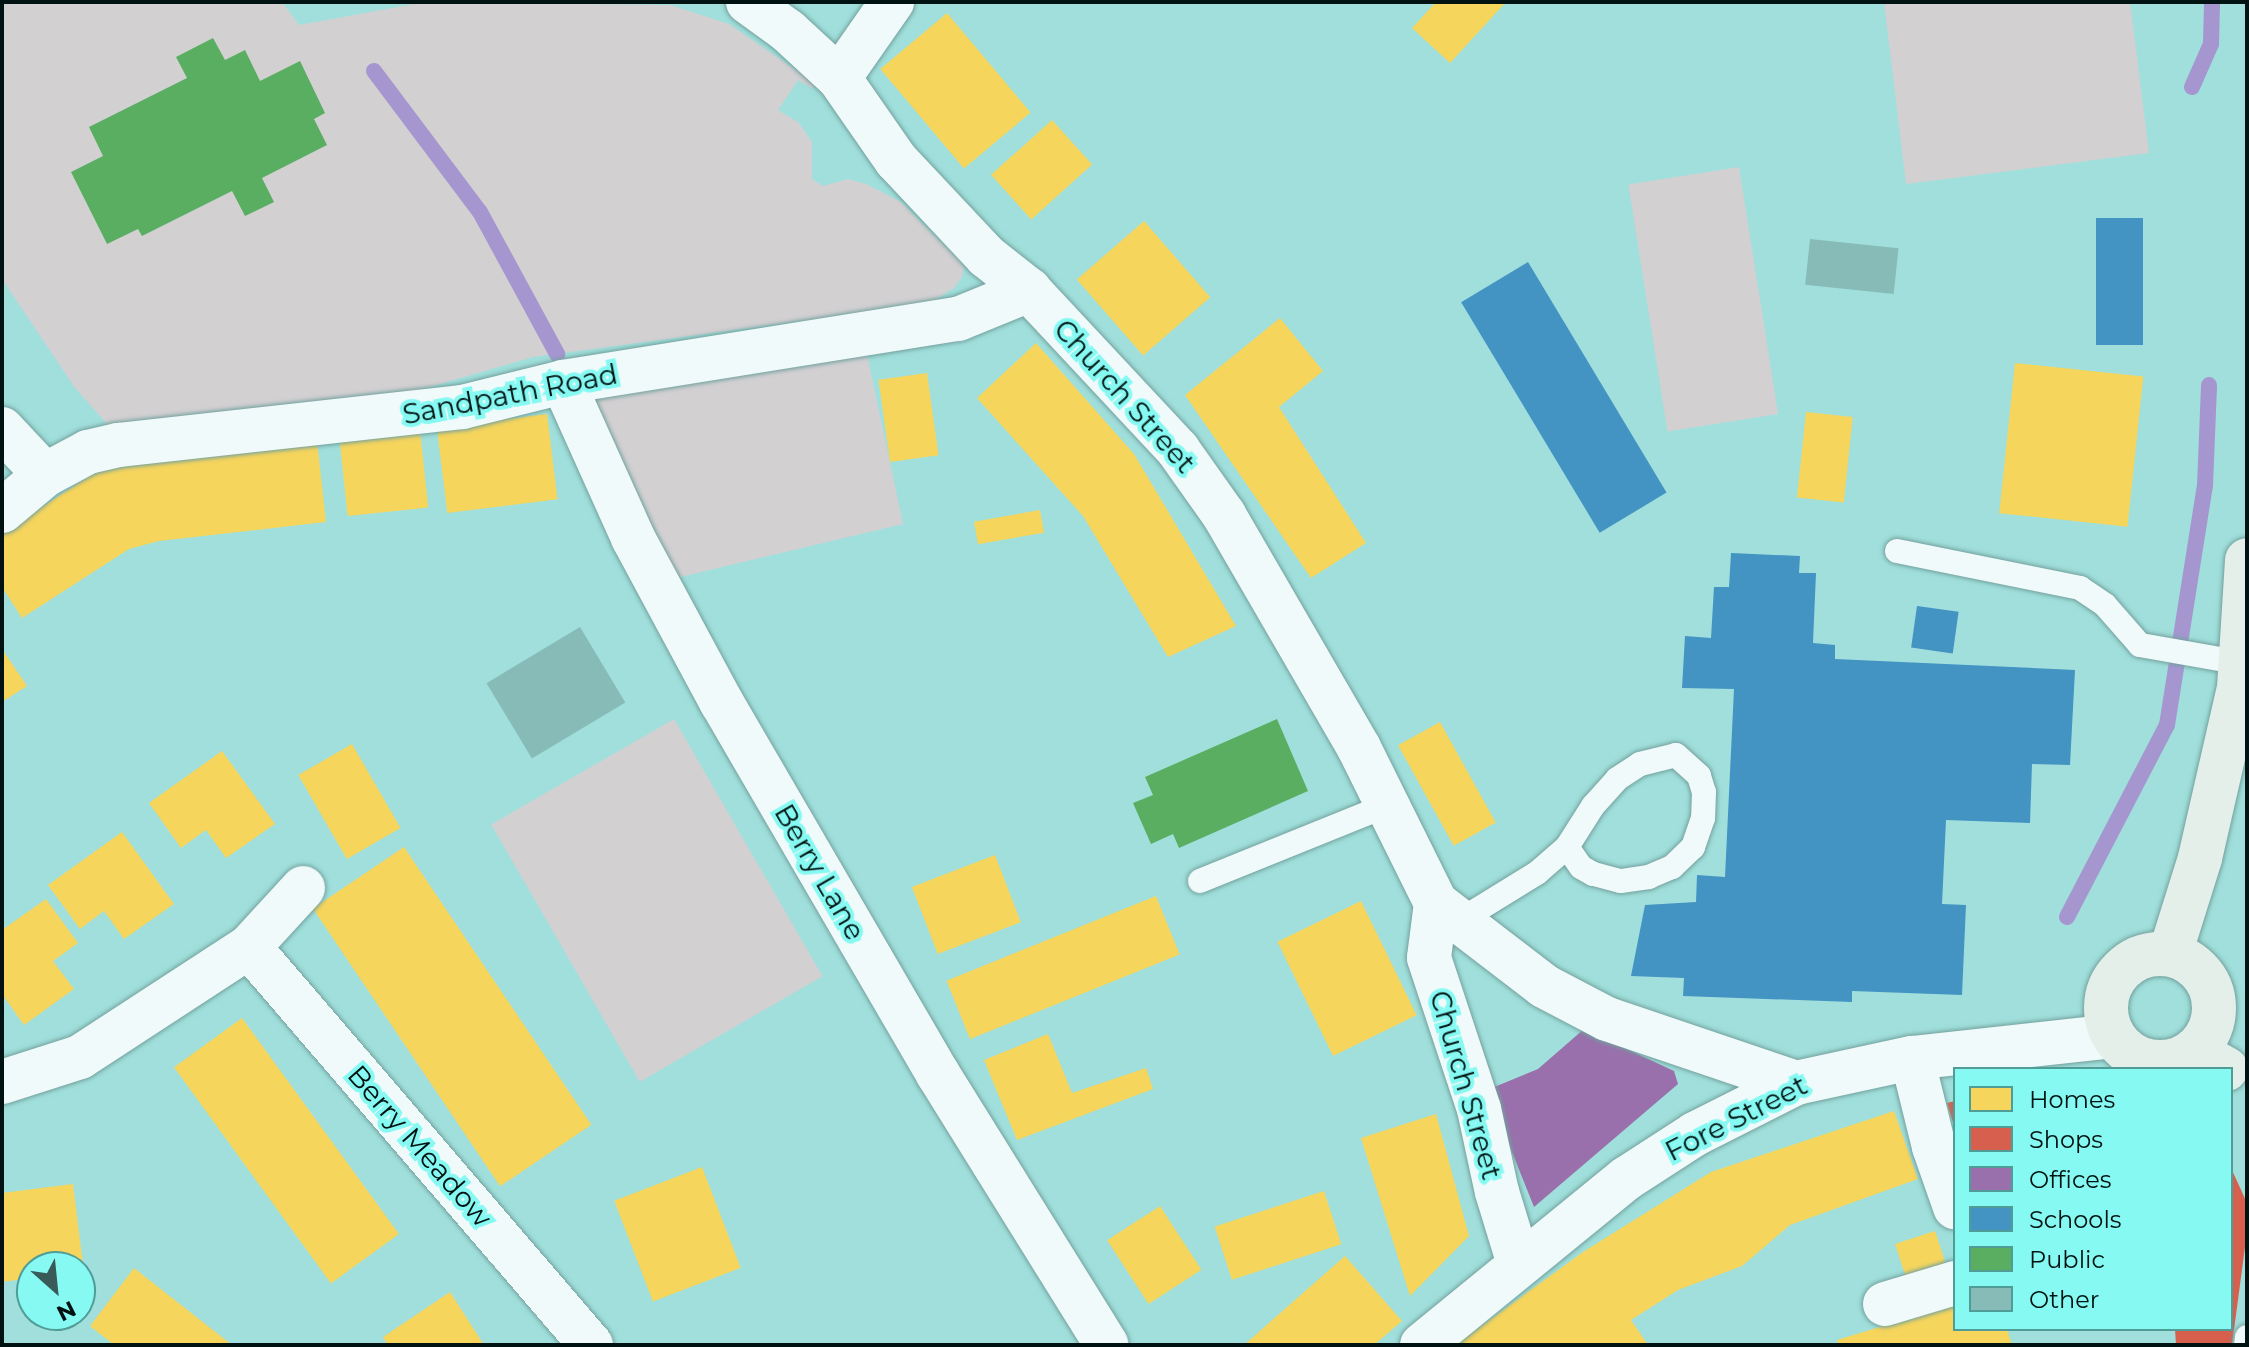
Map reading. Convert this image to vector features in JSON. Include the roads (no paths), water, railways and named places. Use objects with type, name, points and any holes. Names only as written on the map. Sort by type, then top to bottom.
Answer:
[{"type":"main road","points":[[2170,954],[2200,858],[2242,663],[2247,560]]},
{"type":"main road","points":[[2170,954],[2201,971],[2213,995],[2217,1064],[2159,1063],[2125,1050],[2113,1036],[2106,1019],[2105,1002],[2111,984],[2135,958],[2170,954]]},
{"type":"street","name":"Church Street","points":[[748,2],[788,31],[839,78],[896,160],[986,256],[1029,290],[1178,450],[1224,515],[1359,748],[1386,806],[1447,912],[1544,986],[1607,1019],[1796,1083]]},
{"type":"street","points":[[839,78],[892,2]]},
{"type":"street","name":"Sandpath Road","points":[[2,511],[45,475],[88,452],[119,445],[462,407],[563,382],[958,319],[1029,290]]},
{"type":"street","name":"Berry Lane","points":[[563,382],[633,538],[722,703],[938,1074],[1107,1345]]},
{"type":"street","points":[[2,429],[45,475]]},
{"type":"street","points":[[2,1082],[80,1057],[249,947],[303,888]]},
{"type":"street","name":"Church Street","points":[[1447,912],[1429,958],[1479,1109],[1497,1192],[1519,1264]]},
{"type":"street","name":"Berry Meadow","points":[[249,947],[591,1345]]},
{"type":"street","name":"Fore Street","points":[[1422,1345],[1627,1178],[1672,1148],[1796,1083],[1912,1058],[2113,1036]]},
{"type":"street","points":[[1912,1058],[1934,1147],[1953,1201]]},
{"type":"street","points":[[1885,1304],[1953,1284]]},
{"type":"lane","points":[[1897,551],[2080,588],[2105,605],[2140,645],[2242,663]]},
{"type":"lane","points":[[1447,912],[1537,873],[1567,847],[1593,806],[1617,779],[1640,764],[1676,755],[1699,776],[1704,792],[1703,818],[1693,847],[1672,867],[1649,877],[1620,881],[1593,874],[1581,867],[1567,847]]},
{"type":"lane","points":[[1200,881],[1386,806]]},
{"type":"lane","points":[[2246,1345],[2247,1337]]},
{"type":"waterway","points":[[2192,87],[2211,44],[2212,2]]},
{"type":"waterway","points":[[374,71],[480,212],[557,354]]},
{"type":"waterway","points":[[2067,917],[2167,725],[2205,486],[2209,385]]}]
